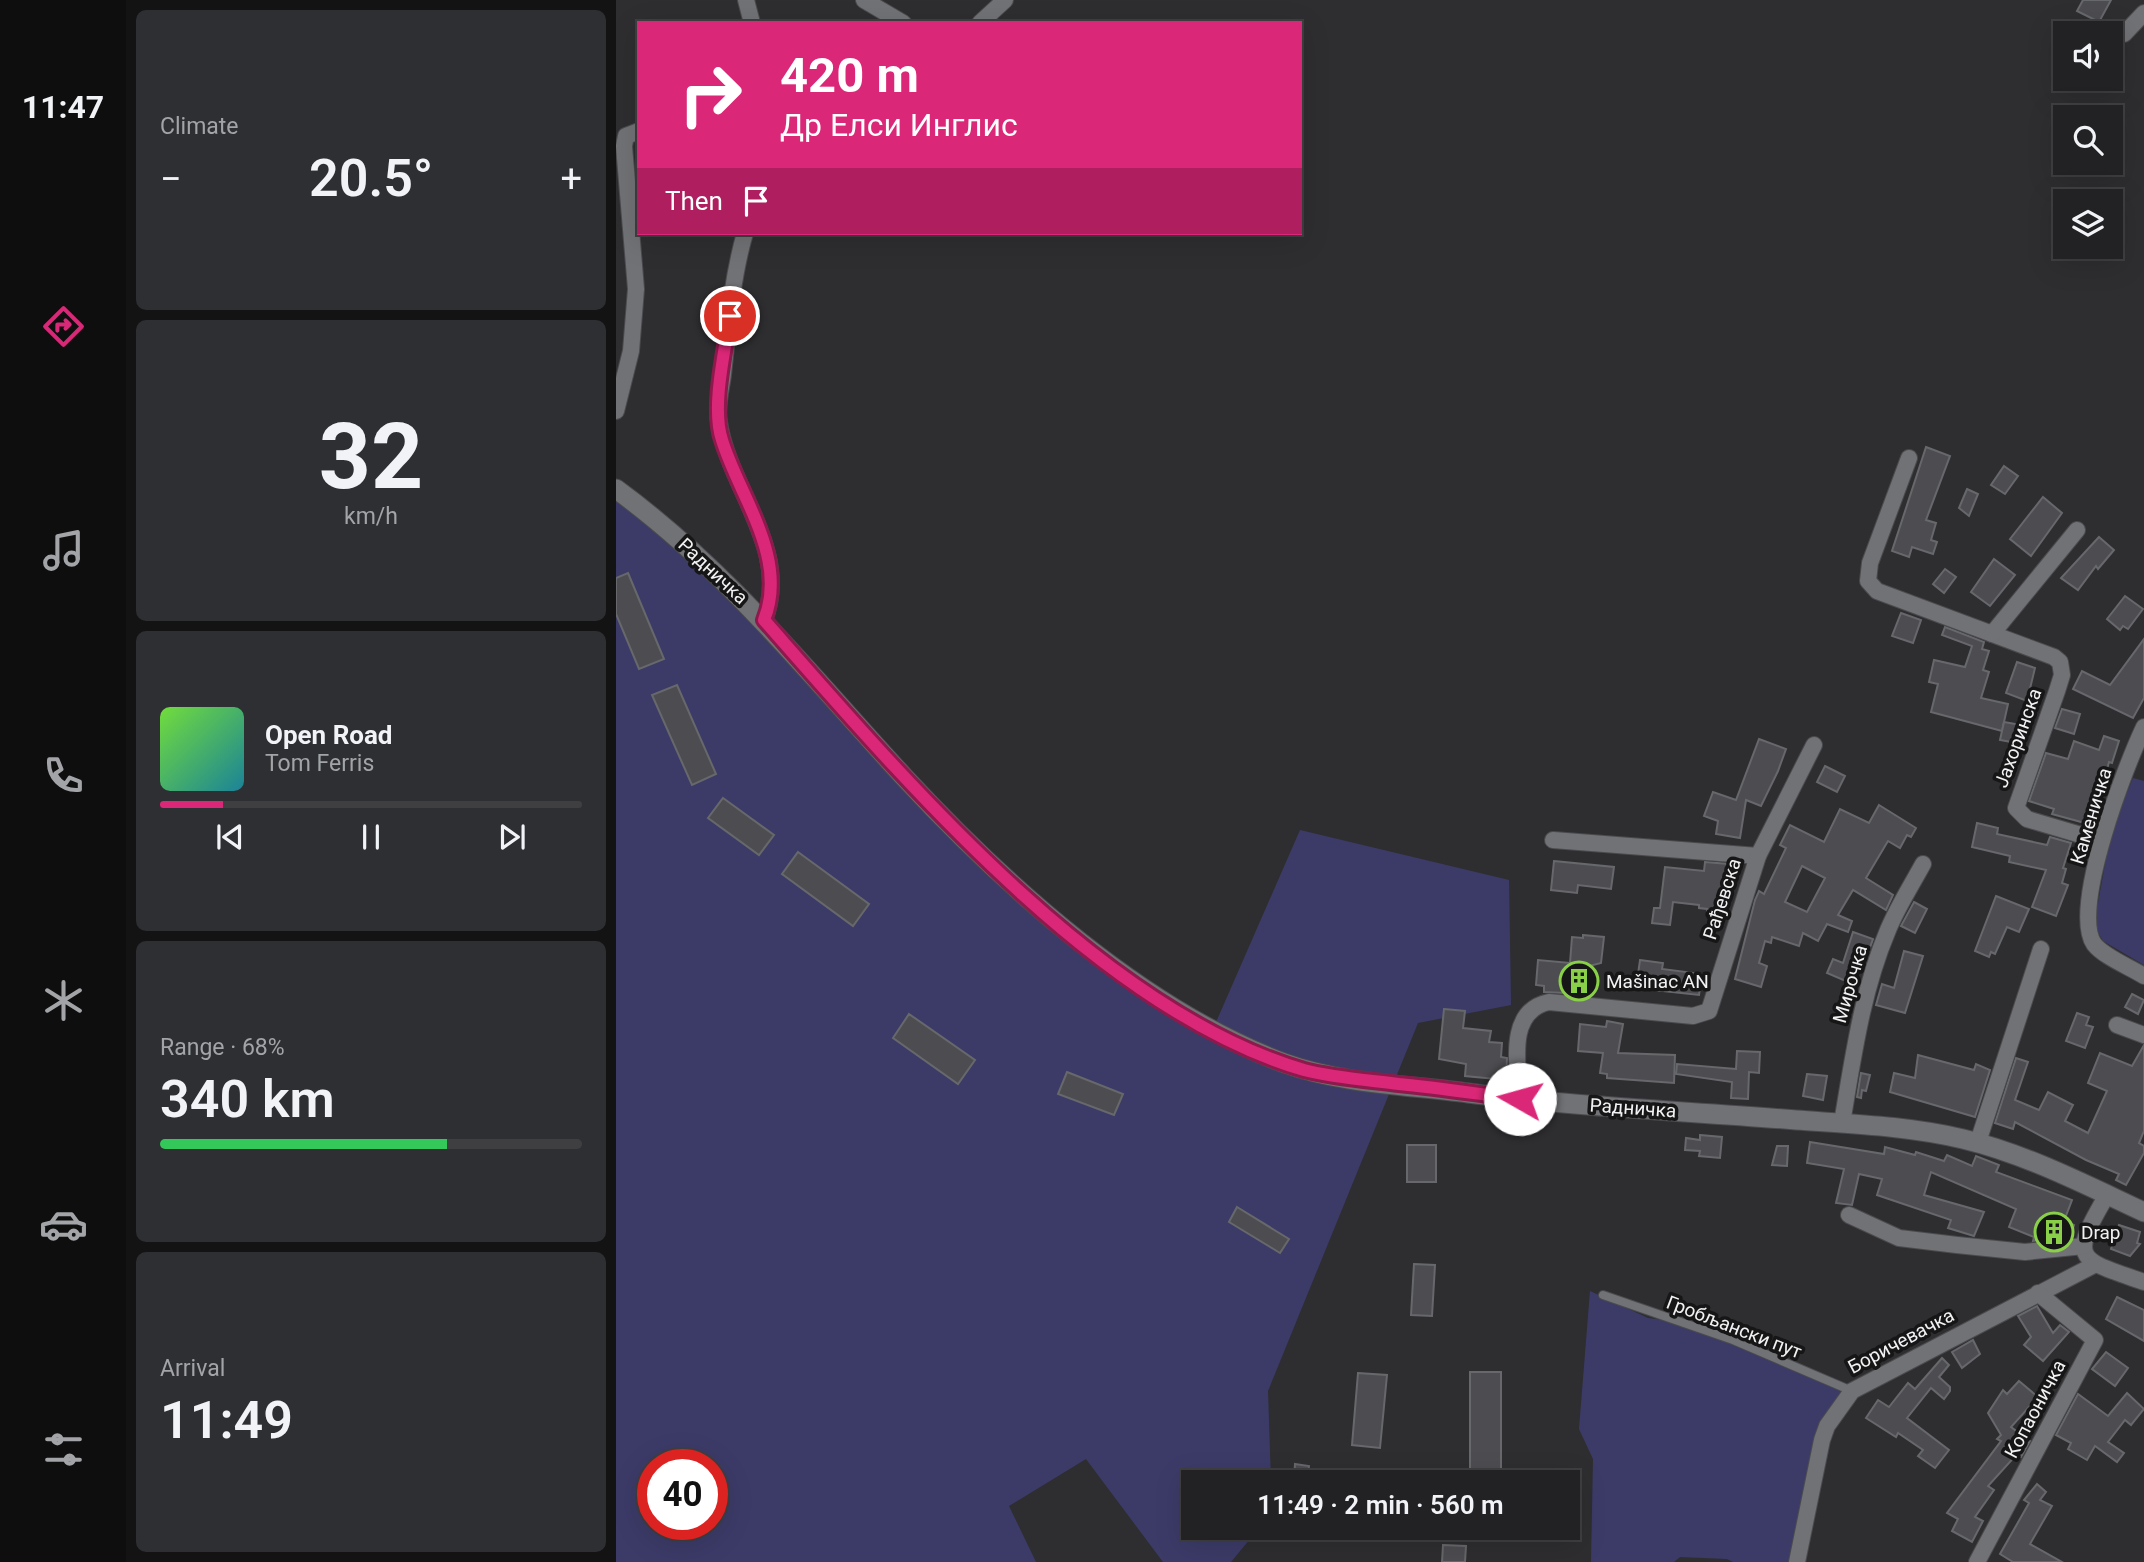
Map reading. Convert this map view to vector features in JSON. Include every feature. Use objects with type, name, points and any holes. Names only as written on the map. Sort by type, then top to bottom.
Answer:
[{"type":"street","points":[[746,0],[751,21]]},
{"type":"street","points":[[864,0],[900,21]]},
{"type":"street","points":[[982,21],[1006,0]]},
{"type":"street","points":[[2124,34],[2144,13]]},
{"type":"street","points":[[616,411],[631,351],[636,289],[624,146],[626,136],[637,132]]},
{"type":"street","points":[[745,235],[718,418],[722,440],[750,503],[768,561],[771,598],[764,620]]},
{"type":"street","name":"Јахоринска","points":[[1909,457],[1870,563],[1868,581],[1877,591],[2054,657],[2061,666],[2057,691],[2017,804],[2018,813],[2027,820],[2101,841]]},
{"type":"street","name":"Радничка","points":[[616,489],[700,557],[764,620],[951,825],[1081,942],[1157,998],[1238,1042],[1307,1070],[1520,1099],[1922,1131],[1978,1142],[2034,1162],[2144,1212]]},
{"type":"street","points":[[1992,634],[2077,530]]},
{"type":"street","name":"Каменичка","points":[[2144,727],[2101,841],[2088,912],[2091,937],[2095,946],[2144,976]]},
{"type":"street","name":"Рађевска","points":[[1520,1099],[1517,1055],[1520,1028],[1529,1009],[1537,1005],[1549,1002],[1693,1016],[1709,1011],[1758,856],[1814,744]]},
{"type":"street","points":[[1553,840],[1758,856]]},
{"type":"street","name":"Мирочка","points":[[1842,1123],[1857,1032],[1877,961],[1890,924],[1923,864]]},
{"type":"street","points":[[1978,1142],[2041,949]]},
{"type":"street","points":[[2117,1025],[2144,1035]]},
{"type":"street","points":[[2107,1195],[2085,1233],[2084,1246],[2094,1265],[2144,1282]]},
{"type":"street","points":[[1849,1215],[1899,1238],[2025,1252],[2084,1246]]},
{"type":"street","name":"Боричевачка","points":[[1797,1562],[1822,1440],[1827,1426],[1852,1391],[2094,1265]]},
{"type":"street","name":"Копаоничка","points":[[1977,1562],[2095,1340],[2038,1293]]},
{"type":"lane","name":"Гробљански пут","points":[[1603,1295],[1733,1340],[1852,1391]]},
{"type":"shaded area","points":[[616,496],[699,564],[903,784],[1210,1036],[1300,830],[1509,880],[1511,1005],[1418,1023],[1268,1391],[1271,1470],[1181,1470],[1181,1540],[1249,1540],[1231,1562],[1163,1562],[1086,1459],[1009,1506],[1036,1562],[616,1562]]},
{"type":"shaded area","points":[[2133,778],[2144,781],[2144,965],[2103,941],[2094,925],[2111,831]]},
{"type":"shaded area","points":[[1590,1291],[1648,1318],[1710,1326],[1835,1380],[1852,1391],[1837,1411],[1797,1562],[1733,1562],[1727,1559],[1680,1557],[1674,1562],[1591,1562],[1593,1459],[1579,1429]]},
{"type":"building","points":[[2083,0],[2111,0],[2100,21],[2077,11]]},
{"type":"building","points":[[1926,447],[1950,456],[1926,520],[1936,523],[1931,540],[1937,542],[1933,554],[1912,547],[1909,557],[1892,551]]},
{"type":"building","points":[[2004,466],[2018,476],[2005,494],[1991,485]]},
{"type":"building","points":[[1967,489],[1978,494],[1969,516],[1959,508]]},
{"type":"building","points":[[2043,497],[2062,513],[2031,556],[2010,539]]},
{"type":"building","points":[[2099,537],[2114,550],[2098,569],[2096,566],[2078,590],[2061,578]]},
{"type":"building","points":[[1994,559],[2015,575],[1990,606],[1971,592]]},
{"type":"building","points":[[1945,569],[1956,577],[1944,593],[1933,584]]},
{"type":"building","points":[[628,573],[664,659],[639,669],[616,614],[616,578]]},
{"type":"building","points":[[2125,596],[2143,609],[2128,629],[2123,626],[2120,630],[2107,619]]},
{"type":"building","points":[[1901,613],[1921,620],[1913,643],[1892,636]]},
{"type":"building","points":[[1945,627],[1984,642],[1982,649],[1989,651],[1983,670],[1989,672],[1981,698],[2008,704],[2002,731],[1931,712],[1938,684],[1929,682],[1934,660],[1965,667],[1972,646],[1942,635]]},
{"type":"building","points":[[2144,639],[2144,698],[2133,718],[2073,689],[2082,671],[2110,685]]},
{"type":"building","points":[[2017,662],[2035,668],[2027,701],[2006,693]]},
{"type":"building","points":[[677,685],[716,774],[692,785],[652,695]]},
{"type":"building","points":[[2062,709],[2080,714],[2074,734],[2055,728]]},
{"type":"building","points":[[2004,722],[2021,725],[2017,743],[2000,740]]},
{"type":"building","points":[[2104,736],[2119,741],[2112,763],[2109,762],[2092,825],[2052,814],[2054,809],[2029,801],[2046,753],[2068,759],[2074,741],[2099,750]]},
{"type":"building","points":[[1759,739],[1786,749],[1778,771],[1761,806],[1746,800],[1740,838],[1716,834],[1718,821],[1704,816],[1713,792],[1736,800]]},
{"type":"building","points":[[1825,766],[1845,776],[1837,792],[1817,782]]},
{"type":"building","points":[[723,798],[774,835],[759,855],[708,818]]},
{"type":"building","points":[[1879,805],[1916,828],[1911,837],[1907,835],[1900,848],[1888,841],[1866,878],[1893,895],[1886,910],[1853,890],[1838,915],[1852,921],[1848,932],[1827,924],[1818,941],[1803,933],[1799,946],[1772,937],[1771,943],[1765,941],[1759,963],[1767,966],[1761,987],[1735,979],[1755,900],[1759,891],[1764,894],[1786,848],[1780,845],[1790,825],[1824,842],[1840,809],[1869,823]],"holes":[[[1802,866],[1825,878],[1807,912],[1785,902]]]},
{"type":"building","points":[[1977,823],[1998,828],[1997,834],[2047,845],[2050,837],[2071,843],[2063,868],[2066,869],[2062,883],[2068,885],[2056,916],[2032,907],[2046,870],[2009,862],[2010,856],[1972,847]]},
{"type":"building","points":[[798,852],[869,904],[853,926],[782,874]]},
{"type":"building","points":[[1554,861],[1614,867],[1611,889],[1578,885],[1577,893],[1551,890]]},
{"type":"building","points":[[1705,862],[1729,864],[1724,912],[1718,911],[1717,916],[1707,915],[1707,909],[1699,908],[1699,905],[1673,902],[1670,925],[1652,923],[1654,908],[1660,908],[1665,867],[1704,871]]},
{"type":"building","points":[[1996,896],[2029,909],[2019,932],[2007,927],[1995,954],[1991,952],[1989,957],[1975,951]]},
{"type":"building","points":[[1914,902],[1927,909],[1915,933],[1901,926]]},
{"type":"building","points":[[1853,932],[1873,939],[1867,956],[1860,954],[1848,982],[1827,973],[1833,959],[1843,963]]},
{"type":"building","points":[[1583,935],[1604,937],[1601,963],[1589,966],[1586,994],[1544,992],[1544,986],[1536,985],[1538,960],[1570,963],[1572,937],[1583,938]]},
{"type":"building","points":[[1904,951],[1923,956],[1905,1013],[1876,1005],[1882,984],[1894,988]]},
{"type":"building","points":[[1640,960],[1663,963],[1662,969],[1702,974],[1699,995],[1636,988]]},
{"type":"building","points":[[2132,994],[2144,1000],[2138,1014],[2125,1007]]},
{"type":"building","points":[[1444,1009],[1465,1011],[1463,1028],[1491,1031],[1489,1042],[1502,1043],[1501,1057],[1507,1058],[1506,1080],[1465,1076],[1466,1064],[1439,1059]]},
{"type":"building","points":[[2077,1013],[2089,1017],[2086,1025],[2093,1027],[2085,1048],[2066,1041]]},
{"type":"building","points":[[909,1014],[975,1060],[958,1084],[893,1038]]},
{"type":"building","points":[[1607,1021],[1623,1024],[1618,1053],[1675,1055],[1674,1083],[1607,1078],[1607,1074],[1600,1073],[1603,1053],[1578,1051],[1580,1024],[1606,1027]]},
{"type":"building","points":[[2144,1045],[2144,1131],[2139,1143],[2144,1146],[2144,1153],[2126,1185],[2116,1180],[2119,1174],[2086,1160],[2015,1122],[2013,1129],[1995,1123],[2016,1058],[2028,1062],[2015,1100],[2039,1110],[2048,1092],[2073,1105],[2065,1121],[2088,1133],[2107,1091],[2088,1083],[2100,1053],[2132,1066]]},
{"type":"building","points":[[1737,1051],[1760,1052],[1759,1073],[1749,1072],[1748,1099],[1731,1098],[1732,1082],[1676,1074],[1677,1064],[1736,1069]]},
{"type":"building","points":[[1918,1055],[1974,1070],[1976,1064],[1990,1070],[1975,1117],[1890,1092],[1894,1073],[1915,1078]]},
{"type":"building","points":[[1067,1072],[1123,1094],[1114,1115],[1058,1094]]},
{"type":"building","points":[[1861,1073],[1870,1075],[1866,1091],[1862,1090],[1861,1098],[1857,1097]]},
{"type":"building","points":[[1807,1074],[1827,1076],[1823,1100],[1803,1096]]},
{"type":"building","points":[[1700,1135],[1722,1137],[1720,1158],[1699,1156],[1700,1151],[1685,1150],[1686,1138],[1700,1140]]},
{"type":"building","points":[[1810,1142],[1884,1154],[1885,1147],[1915,1155],[1916,1152],[1944,1161],[1947,1155],[1972,1166],[1976,1156],[1999,1165],[1996,1172],[2072,1200],[2064,1221],[2074,1225],[2070,1237],[2033,1241],[2034,1237],[2009,1227],[2016,1209],[1931,1172],[1924,1195],[1984,1212],[1974,1236],[1948,1228],[1951,1220],[1877,1195],[1882,1179],[1859,1174],[1852,1205],[1836,1203],[1844,1169],[1807,1163]]},
{"type":"building","points":[[1407,1145],[1436,1145],[1436,1182],[1407,1182]]},
{"type":"building","points":[[1777,1146],[1788,1146],[1787,1166],[1772,1165]]},
{"type":"building","points":[[1237,1207],[1289,1239],[1280,1253],[1229,1222]]},
{"type":"building","points":[[2119,1225],[2140,1232],[2137,1243],[2140,1244],[2130,1256],[2111,1249]]},
{"type":"building","points":[[1414,1264],[1435,1265],[1432,1316],[1411,1315]]},
{"type":"building","points":[[2117,1297],[2144,1310],[2144,1341],[2106,1319]]},
{"type":"building","points":[[2037,1306],[2053,1333],[2060,1325],[2069,1332],[2043,1361],[2024,1345],[2031,1337],[2018,1316]]},
{"type":"building","points":[[1973,1340],[1980,1354],[1962,1368],[1952,1352]]},
{"type":"building","points":[[2106,1352],[2128,1368],[2115,1386],[2092,1369]]},
{"type":"building","points":[[1942,1358],[1949,1365],[1939,1377],[1950,1387],[1950,1391],[1944,1399],[1931,1388],[1907,1418],[1949,1450],[1935,1468],[1918,1456],[1923,1450],[1898,1433],[1896,1437],[1866,1418],[1878,1400],[1889,1407],[1908,1383],[1915,1389]]},
{"type":"building","points":[[1470,1372],[1501,1372],[1501,1470],[1470,1470]]},
{"type":"building","points":[[1358,1373],[1387,1375],[1380,1448],[1352,1445]]},
{"type":"building","points":[[2019,1381],[2038,1397],[2011,1427],[2030,1441],[2021,1457],[2017,1454],[1988,1486],[1994,1490],[1975,1517],[1983,1521],[1972,1542],[1952,1531],[1958,1519],[1947,1513],[2001,1441],[1997,1439],[2001,1435],[1988,1413],[2003,1390],[2007,1394]]},
{"type":"building","points":[[2127,1393],[2144,1409],[2131,1425],[2125,1420],[2108,1442],[2124,1453],[2117,1462],[2095,1446],[2087,1460],[2068,1449],[2071,1443],[2056,1435],[2078,1394],[2108,1416]]},
{"type":"building","points":[[1295,1464],[1309,1466],[1308,1470],[1295,1470]]},
{"type":"building","points":[[2037,1484],[2046,1492],[2040,1500],[2052,1506],[2030,1544],[2062,1562],[2013,1562],[2000,1554],[2029,1503],[2024,1500]]},
{"type":"building","points":[[1443,1545],[1466,1546],[1465,1562],[1442,1562]]},
{"type":"place","name":"Mašinac AN","points":[[1579,981]]},
{"type":"place","name":"Drap","points":[[2054,1232]]},
{"type":"route","points":[[730,316],[718,418],[722,440],[750,503],[768,561],[771,598],[764,620],[931,806],[1081,942],[1157,998],[1211,1029],[1279,1061],[1329,1075],[1520,1099]]}]
